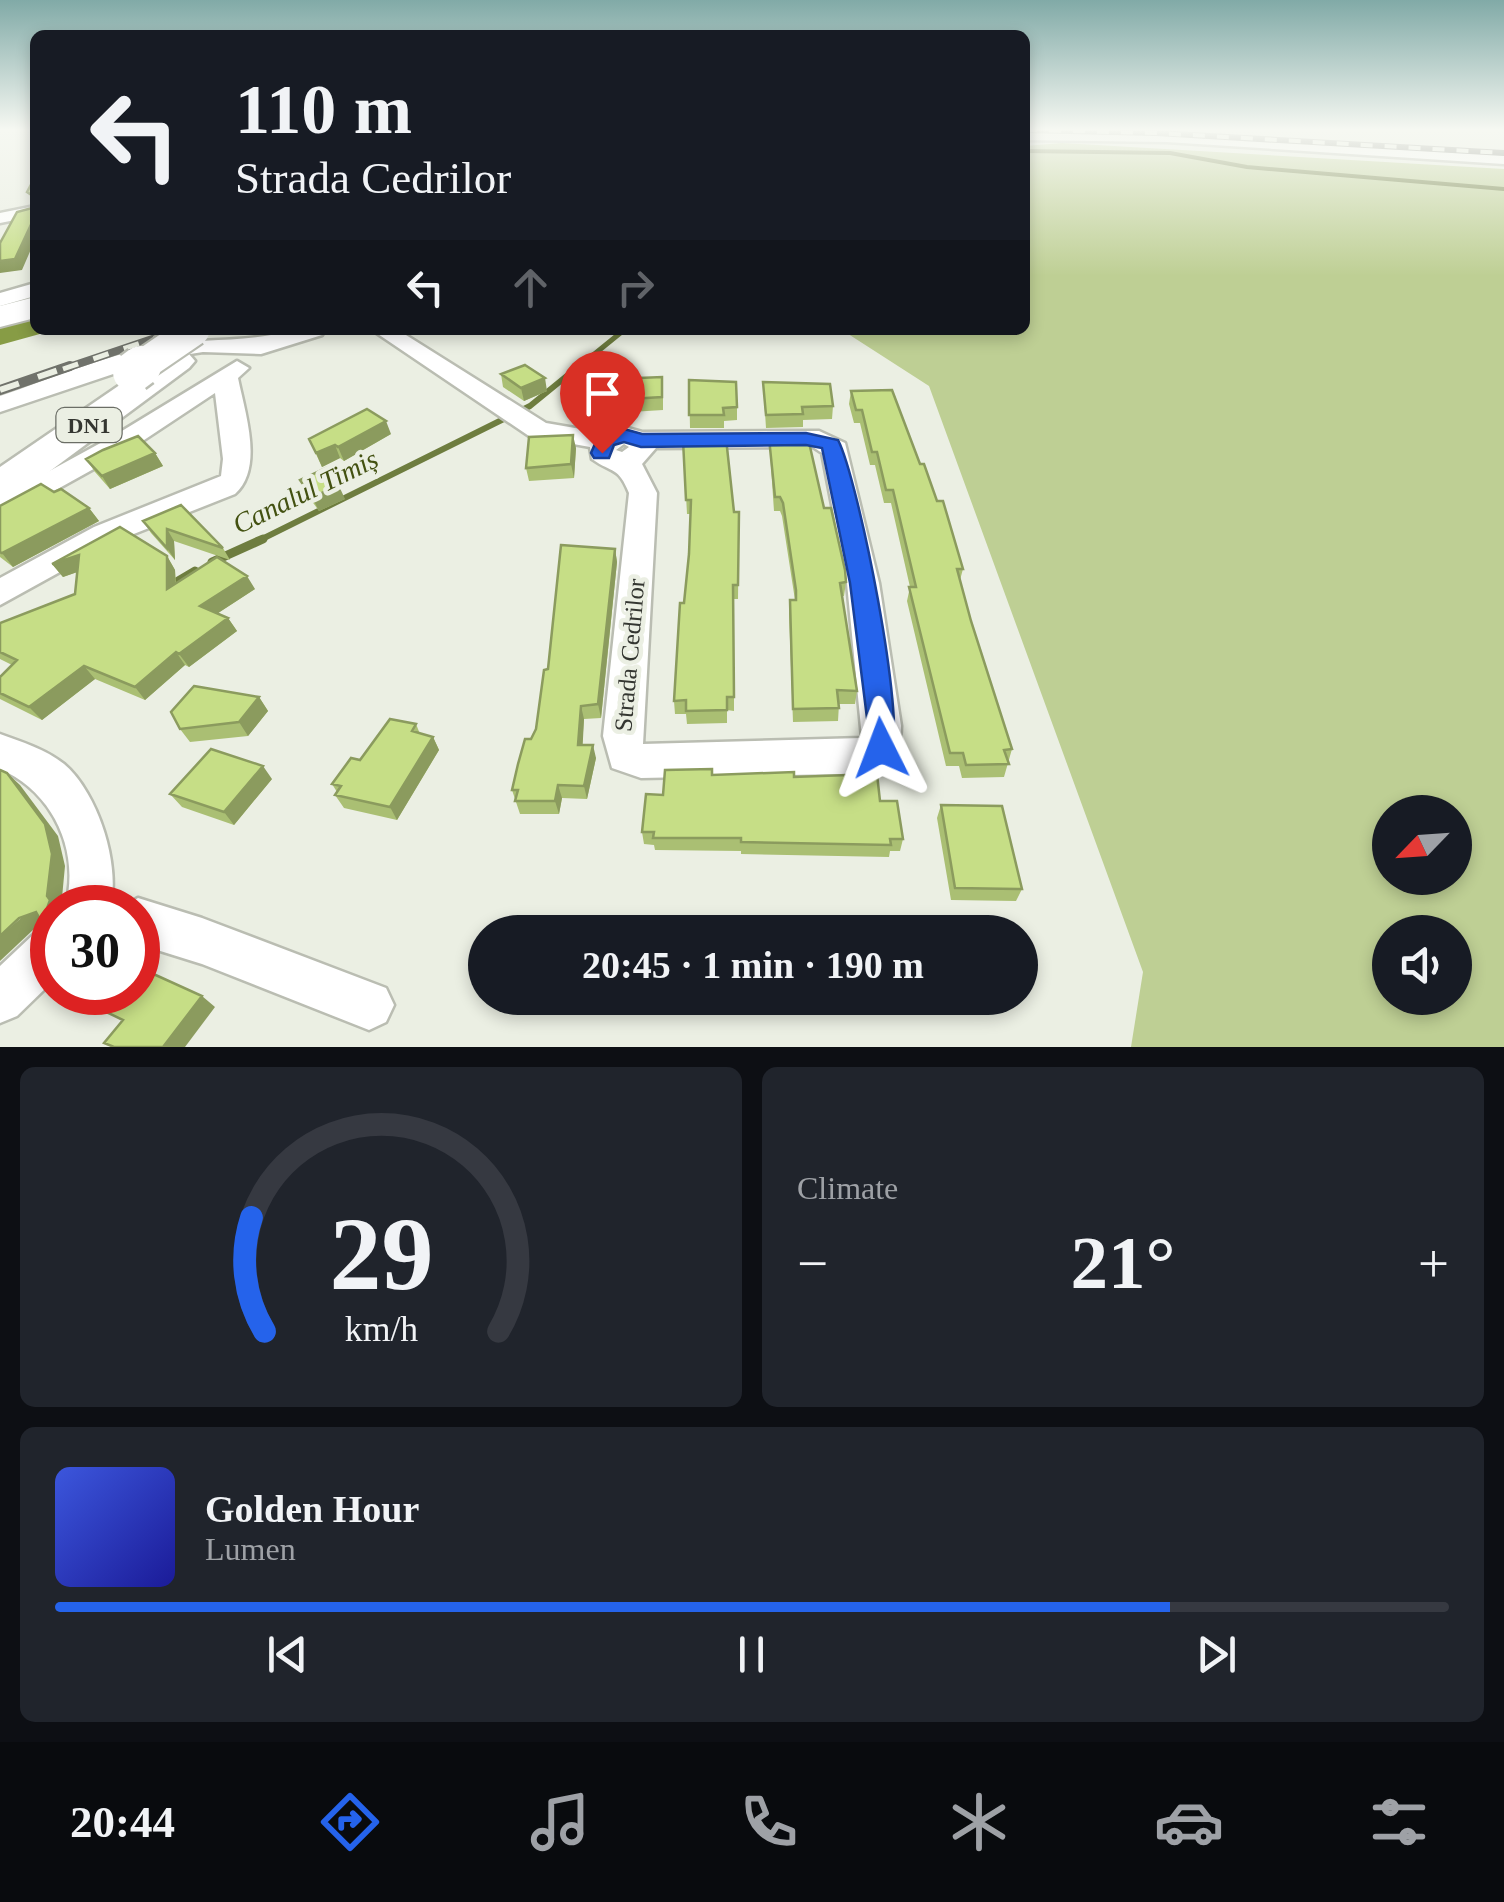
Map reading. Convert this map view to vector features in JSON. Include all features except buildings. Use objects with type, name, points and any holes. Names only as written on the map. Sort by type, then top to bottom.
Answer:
[{"type":"highway","points":[[0,303],[30,294]]},
{"type":"highway","points":[[0,317],[30,308]]},
{"type":"main road","name":"DN1","points":[[0,470],[133,372],[209,335]]},
{"type":"main road","name":"DN1","points":[[0,487],[186,346]]},
{"type":"street","points":[[0,218],[30,212]]},
{"type":"street","points":[[0,404],[154,352],[203,345],[261,347],[298,335]]},
{"type":"street","name":"Strada Cedrilor","points":[[390,335],[513,416],[557,435],[624,448],[806,439],[831,444],[862,583],[882,726],[881,748],[868,755],[850,757],[641,762],[626,756],[622,736],[643,493],[624,448]]},
{"type":"street","points":[[0,511],[226,378],[261,347]]},
{"type":"street","points":[[0,593],[105,534],[225,488],[235,479],[237,459],[226,378]]},
{"type":"street","points":[[0,751],[36,767],[57,783],[72,808],[90,862],[93,885]]},
{"type":"street","points":[[160,928],[369,1005]]},
{"type":"street","points":[[0,998],[30,970]]},
{"type":"green space","points":[[1030,179],[1504,179],[1504,1047],[1131,1047],[1143,972],[929,386],[850,335],[1030,335]]},
{"type":"waterway","name":"Canalul Timiș","points":[[1386,179],[1504,189]]},
{"type":"waterway","points":[[0,335],[30,326]]},
{"type":"waterway","name":"Canalul Timiș","points":[[576,369],[618,335]]},
{"type":"waterway","name":"Canalul Timiș","points":[[258,541],[530,406],[579,366]]},
{"type":"waterway","name":"Canalul Timiș","points":[[212,562],[263,539]]},
{"type":"waterway","name":"Canalul Timiș","points":[[168,587],[195,571]]},
{"type":"railway","points":[[63,369],[164,335]]},
{"type":"railway","points":[[0,390],[70,366]]},
{"type":"route","points":[[602,453],[606,441],[624,435],[641,440],[819,439],[831,444],[862,583],[882,726],[881,748]]}]
